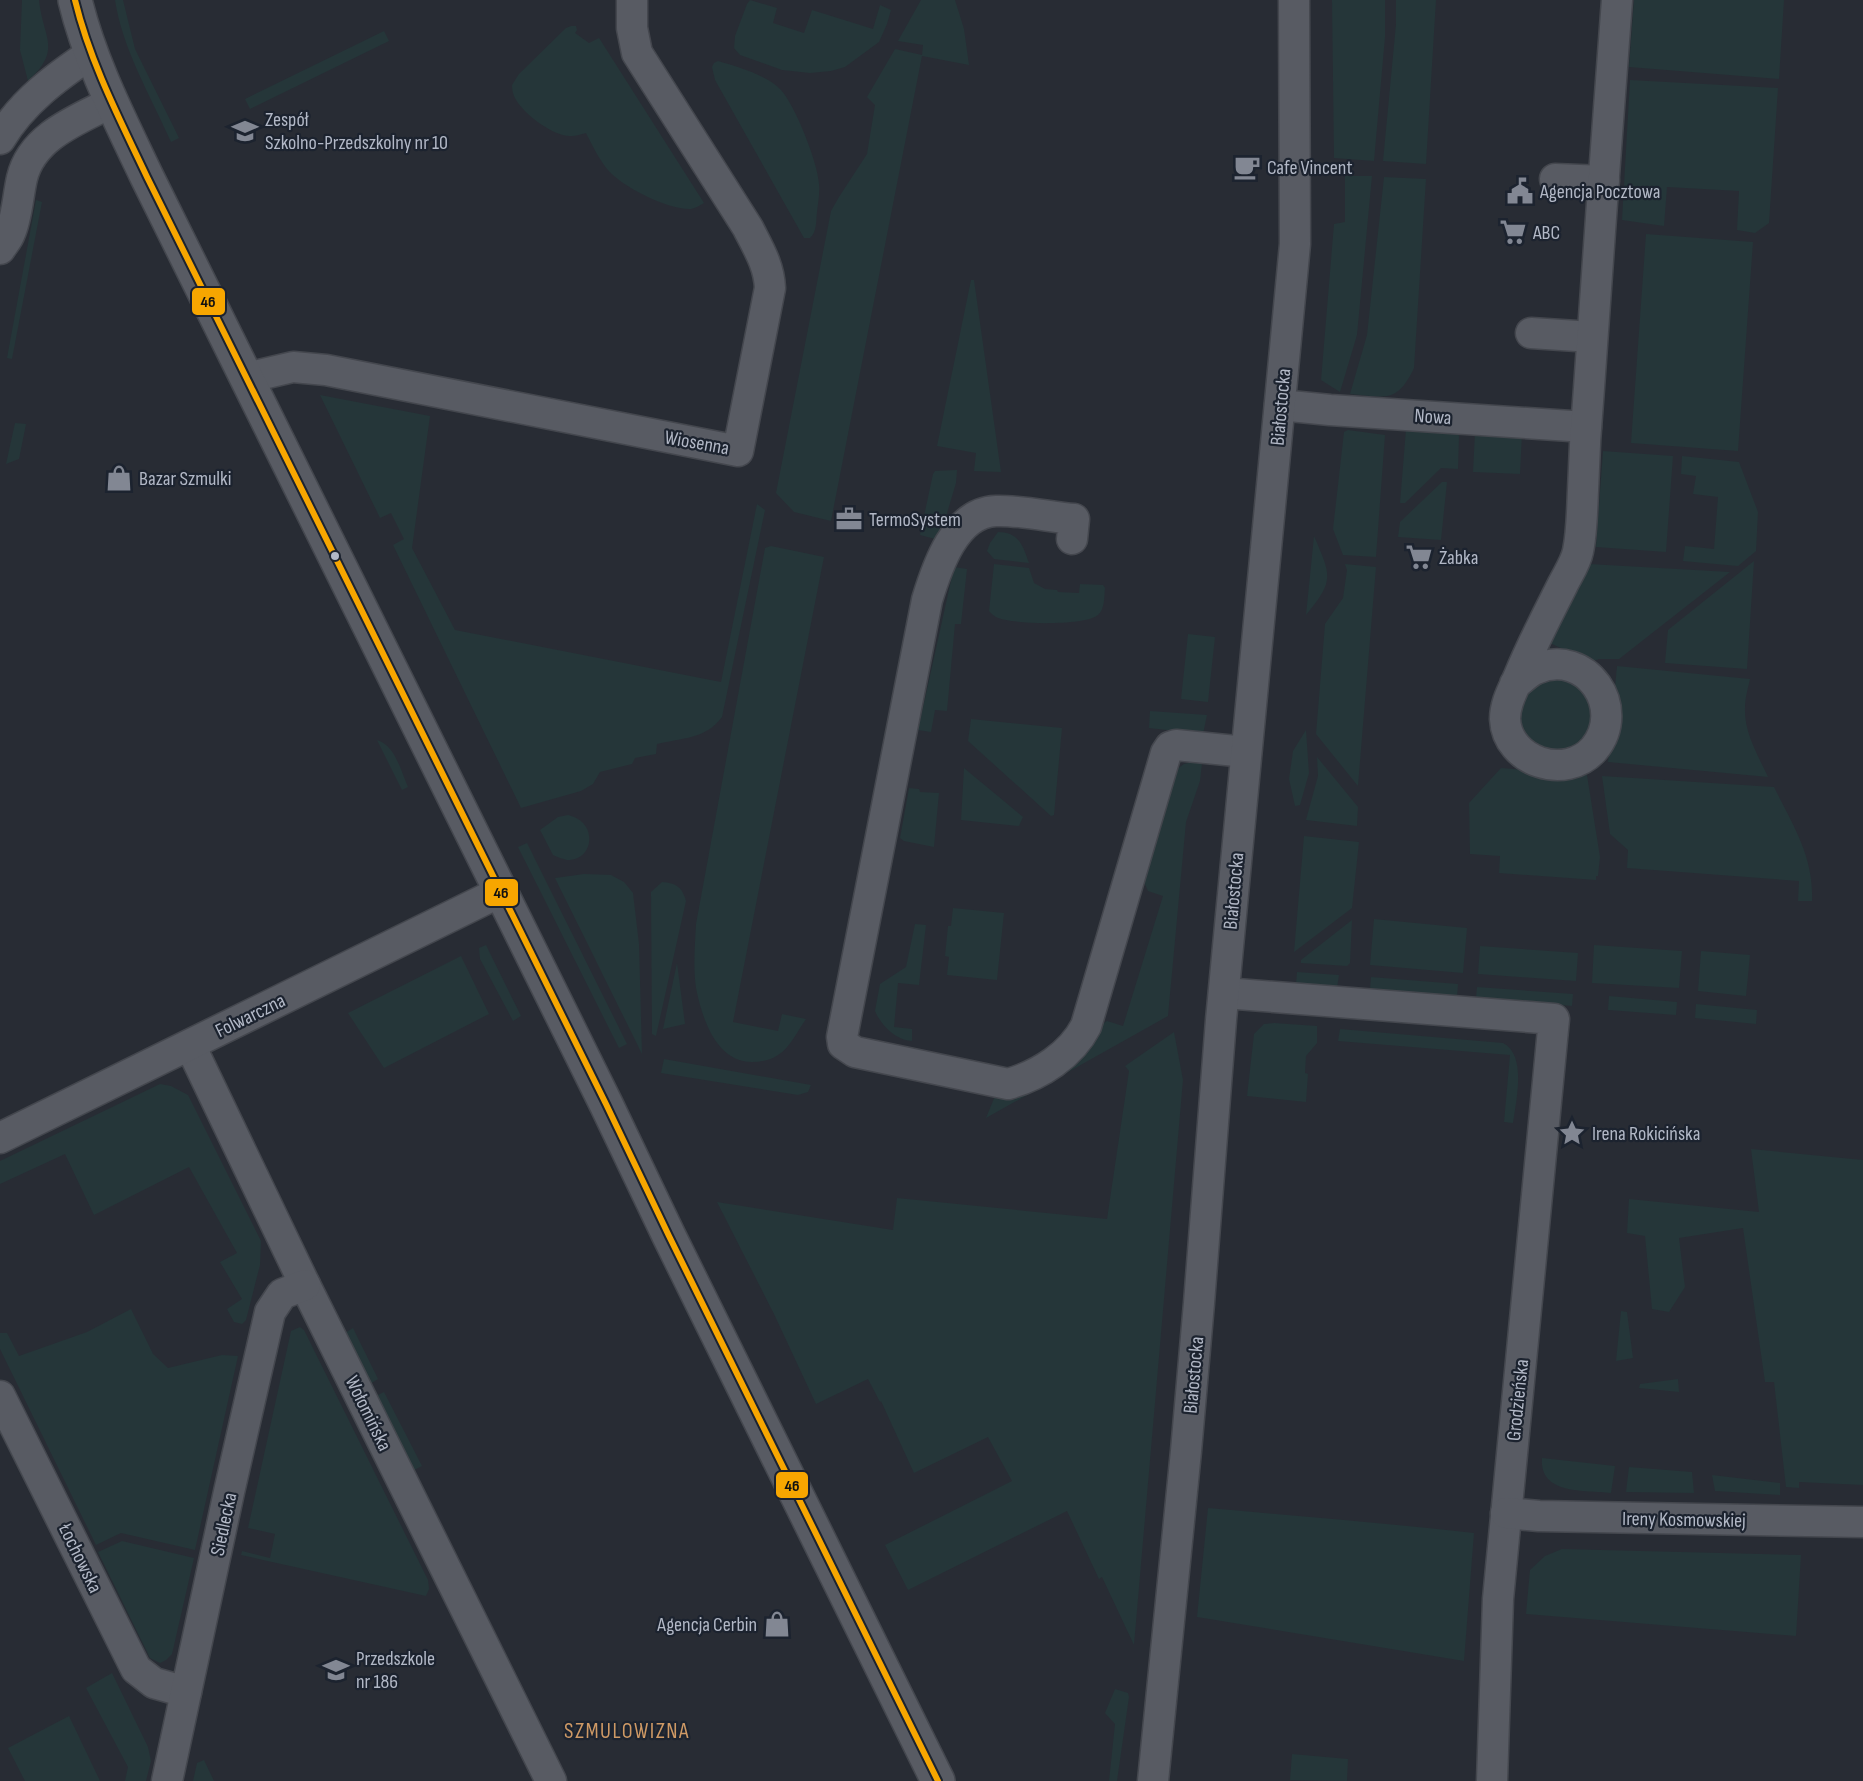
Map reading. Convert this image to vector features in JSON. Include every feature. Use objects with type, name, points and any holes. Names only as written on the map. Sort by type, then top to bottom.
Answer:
[{"type":"street","points":[[75,0],[80,21],[112,102],[938,1781]]},
{"type":"street","name":"Wiosenna","points":[[246,378],[293,368],[326,370],[738,451],[770,288],[769,274],[763,256],[748,228],[637,53],[632,27],[632,0]]},
{"type":"street","name":"Białostocka","points":[[1153,1781],[1199,1303],[1246,752],[1295,244],[1294,0]]},
{"type":"street","points":[[1515,684],[1578,554],[1617,0]]},
{"type":"street","points":[[0,139],[13,119],[48,84],[92,53]]},
{"type":"street","points":[[0,249],[11,232],[25,169],[40,144],[65,127],[112,102]]},
{"type":"street","points":[[1555,179],[1604,181]]},
{"type":"street","points":[[1531,333],[1592,337]]},
{"type":"street","name":"Nowa","points":[[1280,405],[1586,428]]},
{"type":"street","points":[[1072,539],[1074,519],[995,511],[971,518],[950,544],[941,561],[927,600],[842,1036],[843,1044],[855,1052],[1008,1083],[1038,1073],[1058,1059],[1080,1037],[1086,1026],[1166,753],[1170,747],[1176,745],[1246,752]]},
{"type":"street","name":"Folwarczna","points":[[0,1137],[500,892]]},
{"type":"street","name":"Grodzieńska","points":[[1224,993],[1554,1019],[1498,1599],[1492,1781]]},
{"type":"street","name":"Wołomińska","points":[[190,1045],[305,1285],[551,1781]]},
{"type":"street","name":"Siedlecka","points":[[167,1781],[270,1312],[282,1294],[305,1285]]},
{"type":"street","name":"Łochowska","points":[[0,1396],[136,1669],[154,1683],[186,1692]]},
{"type":"street","name":"Ireny Kosmowskiej","points":[[1506,1513],[1539,1516],[1863,1522]]},
{"type":"shaded area","points":[[22,0],[39,0],[48,43],[45,60],[28,81],[20,50]]},
{"type":"shaded area","points":[[115,0],[123,0],[135,49],[179,138],[171,142],[131,54]]},
{"type":"shaded area","points":[[750,0],[777,8],[773,23],[804,33],[812,10],[873,29],[880,5],[891,10],[879,42],[845,67],[810,73],[782,70],[740,55],[734,48],[735,36]]},
{"type":"shaded area","points":[[921,0],[955,0],[964,29],[969,65],[922,56],[831,521],[794,512],[776,493],[831,211],[867,154],[875,105],[867,97],[895,49],[922,55],[923,45],[898,41]]},
{"type":"shaded area","points":[[1332,0],[1385,0],[1385,37],[1374,161],[1334,158]]},
{"type":"shaded area","points":[[1396,0],[1436,0],[1426,164],[1383,161],[1396,24]]},
{"type":"shaded area","points":[[1634,0],[1784,0],[1779,79],[1629,67]]},
{"type":"shaded area","points":[[576,26],[575,33],[589,43],[599,38],[704,203],[691,209],[670,206],[634,190],[607,169],[586,133],[565,136],[548,129],[524,111],[514,95],[512,85],[519,74],[566,28]]},
{"type":"shaded area","points":[[384,31],[389,41],[250,109],[245,99]]},
{"type":"shaded area","points":[[718,61],[769,80],[787,97],[793,108],[818,175],[816,226],[810,238],[804,238],[715,80],[712,67]]},
{"type":"shaded area","points":[[1630,80],[1778,88],[1769,223],[1755,233],[1737,230],[1739,191],[1667,187],[1664,226],[1622,220]]},
{"type":"shaded area","points":[[1345,176],[1372,176],[1357,335],[1340,392],[1321,380],[1334,224],[1345,222]]},
{"type":"shaded area","points":[[1384,177],[1426,179],[1414,368],[1402,388],[1389,396],[1381,397],[1350,394],[1367,335]]},
{"type":"shaded area","points":[[36,200],[42,202],[12,359],[7,358]]},
{"type":"shaded area","points":[[1646,234],[1753,242],[1738,451],[1631,443]]},
{"type":"shaded area","points":[[971,280],[974,280],[1001,472],[974,471],[976,453],[937,446]]},
{"type":"shaded area","points":[[320,395],[430,416],[412,548],[455,630],[721,682],[757,504],[765,510],[722,717],[709,730],[701,734],[657,744],[656,754],[635,758],[632,764],[600,772],[593,784],[581,791],[521,808],[393,545],[404,539],[391,513],[380,518]]},
{"type":"shaded area","points":[[15,423],[26,424],[19,459],[6,464]]},
{"type":"shaded area","points":[[1406,429],[1457,432],[1459,436],[1458,469],[1441,468],[1405,503],[1400,503]]},
{"type":"shaded area","points":[[1348,430],[1385,435],[1376,557],[1343,555],[1333,529],[1344,432]]},
{"type":"shaded area","points":[[1475,432],[1522,434],[1520,474],[1473,472]]},
{"type":"shaded area","points":[[1603,451],[1673,456],[1666,552],[1596,547]]},
{"type":"shaded area","points":[[1682,456],[1739,462],[1758,512],[1756,551],[1738,566],[1683,561],[1685,546],[1714,549],[1718,497],[1693,494],[1696,476],[1681,474]]},
{"type":"shaded area","points":[[957,470],[956,483],[939,540],[920,535],[933,474],[935,471]]},
{"type":"shaded area","points":[[1442,482],[1447,482],[1441,540],[1398,537],[1400,522]]},
{"type":"shaded area","points":[[998,532],[1011,534],[1019,541],[1029,563],[994,559],[987,551]]},
{"type":"shaded area","points":[[1314,536],[1327,569],[1327,577],[1322,594],[1306,615]]},
{"type":"shaded area","points":[[771,546],[824,557],[733,1022],[778,1031],[782,1014],[806,1019],[782,1052],[769,1059],[752,1062],[729,1055],[720,1046],[707,1025],[696,988],[695,948],[696,924],[765,548]]},
{"type":"shaded area","points":[[1754,561],[1747,669],[1665,663],[1668,630]]},
{"type":"shaded area","points":[[994,564],[1029,568],[1034,583],[1058,592],[1079,593],[1080,584],[1103,585],[1105,588],[1102,610],[1090,619],[1064,623],[1016,622],[996,617],[989,611]]},
{"type":"shaded area","points":[[1345,564],[1376,567],[1358,786],[1316,734],[1325,624],[1343,598],[1347,570]]},
{"type":"shaded area","points":[[1589,564],[1730,572],[1619,659],[1599,659],[1590,662],[1550,643]]},
{"type":"shaded area","points":[[954,567],[967,569],[961,624],[955,624],[947,711],[935,710],[931,732],[918,730]]},
{"type":"shaded area","points":[[1188,634],[1215,637],[1208,702],[1181,699]]},
{"type":"shaded area","points":[[1617,666],[1750,679],[1745,717],[1752,744],[1768,777],[1608,762]]},
{"type":"shaded area","points":[[1559,675],[1588,689],[1594,732],[1568,753],[1536,747],[1522,731],[1519,720],[1522,698],[1538,681]]},
{"type":"shaded area","points":[[1150,711],[1207,715],[1203,734],[1149,728]]},
{"type":"shaded area","points":[[971,719],[1062,728],[1054,815],[1051,816],[968,741]]},
{"type":"shaded area","points":[[1306,730],[1309,773],[1300,805],[1295,806],[1289,779],[1293,751]]},
{"type":"shaded area","points":[[377,740],[393,753],[408,787],[402,790]]},
{"type":"shaded area","points":[[1317,757],[1358,807],[1357,826],[1306,820],[1318,776]]},
{"type":"shaded area","points":[[1192,762],[1202,763],[1200,781],[1186,822],[1168,1016],[986,1118],[995,1096],[1107,1021],[1123,1026],[1163,896],[1148,891],[1144,882],[1145,874],[1177,769]]},
{"type":"shaded area","points":[[964,768],[1023,817],[1019,826],[961,820]]},
{"type":"shaded area","points":[[1501,768],[1587,775],[1600,857],[1596,880],[1499,873],[1500,856],[1470,854],[1469,803]]},
{"type":"shaded area","points":[[1602,776],[1774,787],[1795,828],[1806,856],[1812,885],[1812,901],[1798,901],[1799,881],[1627,868],[1628,850],[1610,834]]},
{"type":"shaded area","points":[[909,788],[919,789],[920,792],[939,793],[934,847],[904,841],[900,838]]},
{"type":"shaded area","points":[[568,815],[585,825],[589,840],[583,854],[576,859],[567,860],[553,855],[540,830],[558,817]]},
{"type":"shaded area","points":[[1304,836],[1359,842],[1352,908],[1294,952]]},
{"type":"shaded area","points":[[527,843],[627,1044],[619,1048],[518,847]]},
{"type":"shaded area","points":[[584,874],[611,875],[624,882],[633,893],[639,944],[642,1054],[555,878]]},
{"type":"shaded area","points":[[662,882],[678,887],[683,892],[686,901],[656,1036],[652,1034],[651,892]]},
{"type":"shaded area","points":[[953,908],[1004,913],[997,980],[947,975],[949,957],[945,956],[948,926],[951,926]]},
{"type":"shaded area","points":[[1374,919],[1467,928],[1463,973],[1370,965]]},
{"type":"shaded area","points":[[1352,920],[1350,963],[1347,966],[1301,963],[1301,960]]},
{"type":"shaded area","points":[[915,924],[926,925],[919,985],[898,983],[894,1027],[912,1029],[912,1041],[900,1038],[889,1031],[875,1011],[880,984],[906,967]]},
{"type":"shaded area","points":[[486,945],[521,1016],[513,1021],[480,959],[479,948]]},
{"type":"shaded area","points":[[1594,945],[1682,951],[1679,988],[1592,983]]},
{"type":"shaded area","points":[[1480,946],[1578,953],[1576,981],[1478,974]]},
{"type":"shaded area","points":[[1701,951],[1750,955],[1746,996],[1698,991]]},
{"type":"shaded area","points":[[461,956],[489,1014],[384,1068],[348,1013]]},
{"type":"shaded area","points":[[677,963],[685,1024],[663,1029]]},
{"type":"shaded area","points":[[1297,972],[1339,975],[1337,988],[1296,984]]},
{"type":"shaded area","points":[[1371,977],[1458,984],[1457,997],[1370,990]]},
{"type":"shaded area","points":[[1477,987],[1573,994],[1572,1006],[1476,998]]},
{"type":"shaded area","points":[[1609,996],[1677,1002],[1676,1015],[1608,1010]]},
{"type":"shaded area","points":[[1696,1004],[1757,1010],[1756,1024],[1695,1018]]},
{"type":"shaded area","points":[[1264,1024],[1317,1026],[1317,1043],[1306,1056],[1305,1073],[1308,1074],[1306,1102],[1247,1096],[1254,1034]]},
{"type":"shaded area","points":[[1340,1029],[1503,1043],[1515,1057],[1518,1068],[1513,1123],[1504,1122],[1510,1055],[1338,1041]]},
{"type":"shaded area","points":[[1174,1032],[1183,1080],[1134,1645],[1067,1511],[908,1590],[885,1545],[1012,1481],[988,1437],[914,1473],[881,1401],[868,1379],[816,1404],[774,1314],[717,1202],[893,1230],[897,1198],[1107,1219],[1129,1071],[1125,1066]]},
{"type":"shaded area","points":[[664,1059],[811,1085],[808,1092],[798,1095],[661,1073]]},
{"type":"shaded area","points":[[160,1084],[171,1086],[188,1095],[261,1241],[260,1265],[246,1320],[242,1324],[234,1322],[227,1309],[242,1299],[220,1262],[237,1253],[189,1167],[94,1215],[65,1154],[0,1184],[0,1161]]},
{"type":"shaded area","points":[[1751,1149],[1863,1160],[1863,1485],[1799,1482],[1799,1488],[1786,1487],[1774,1382],[1765,1382],[1743,1228],[1679,1238],[1685,1287],[1669,1312],[1652,1309],[1645,1236],[1627,1233],[1629,1199],[1759,1212]]},
{"type":"shaded area","points":[[131,1309],[153,1354],[168,1368],[222,1355],[238,1356],[195,1550],[121,1533],[96,1545],[0,1349],[0,1333],[7,1333],[19,1356],[87,1332]]},
{"type":"shaded area","points":[[1621,1311],[1627,1312],[1633,1358],[1616,1361]]},
{"type":"shaded area","points":[[300,1327],[304,1330],[428,1580],[429,1589],[426,1596],[241,1555],[242,1551],[270,1558],[275,1534],[248,1528],[291,1331]]},
{"type":"shaded area","points":[[353,1328],[378,1379],[370,1384],[345,1333]]},
{"type":"shaded area","points":[[1678,1379],[1679,1392],[1639,1388],[1640,1384]]},
{"type":"shaded area","points":[[384,1392],[422,1466],[414,1470],[376,1396]]},
{"type":"shaded area","points":[[1542,1458],[1615,1466],[1611,1493],[1577,1490],[1556,1485],[1548,1479],[1543,1470]]},
{"type":"shaded area","points":[[1629,1467],[1692,1472],[1694,1493],[1626,1492]]},
{"type":"shaded area","points":[[1712,1475],[1780,1483],[1780,1495],[1715,1491]]},
{"type":"shaded area","points":[[1208,1508],[1474,1533],[1464,1661],[1197,1617]]},
{"type":"shaded area","points":[[122,1541],[194,1558],[172,1654],[160,1663],[150,1658],[98,1552]]},
{"type":"shaded area","points":[[1562,1549],[1801,1555],[1796,1636],[1526,1614],[1530,1570],[1545,1556]]},
{"type":"shaded area","points":[[112,1673],[148,1747],[151,1761],[146,1781],[125,1781],[128,1767],[86,1688]]},
{"type":"shaded area","points":[[1115,1689],[1128,1693],[1129,1697],[1117,1781],[1109,1781],[1115,1724],[1105,1713]]},
{"type":"shaded area","points":[[69,1716],[100,1781],[25,1781],[8,1748]]},
{"type":"shaded area","points":[[1292,1754],[1348,1759],[1347,1781],[1290,1780]]},
{"type":"shaded area","points":[[204,1760],[214,1781],[193,1781],[197,1763]]},
{"type":"transit line","name":"46","points":[[75,0],[97,68],[147,177],[938,1781]]},
{"type":"place","name":"Zespół Szkolno-Przedszkolny nr 10","points":[[245,131]]},
{"type":"place","name":"Cafe Vincent","points":[[1247,167]]},
{"type":"place","name":"Agencja Pocztowa","points":[[1520,191]]},
{"type":"place","name":"ABC","points":[[1513,232]]},
{"type":"place","name":"Bazar Szmulki","points":[[119,478]]},
{"type":"place","name":"TermoSystem","points":[[849,519]]},
{"type":"place","name":"Żabka","points":[[1419,557]]},
{"type":"place","name":"Irena Rokicińska","points":[[1572,1133]]},
{"type":"place","name":"Agencja Cerbin","points":[[777,1624]]},
{"type":"place","name":"Przedszkole nr 186","points":[[336,1670]]},
{"type":"district","name":"SZMULOWIZNA","points":[[627,1730]]}]
